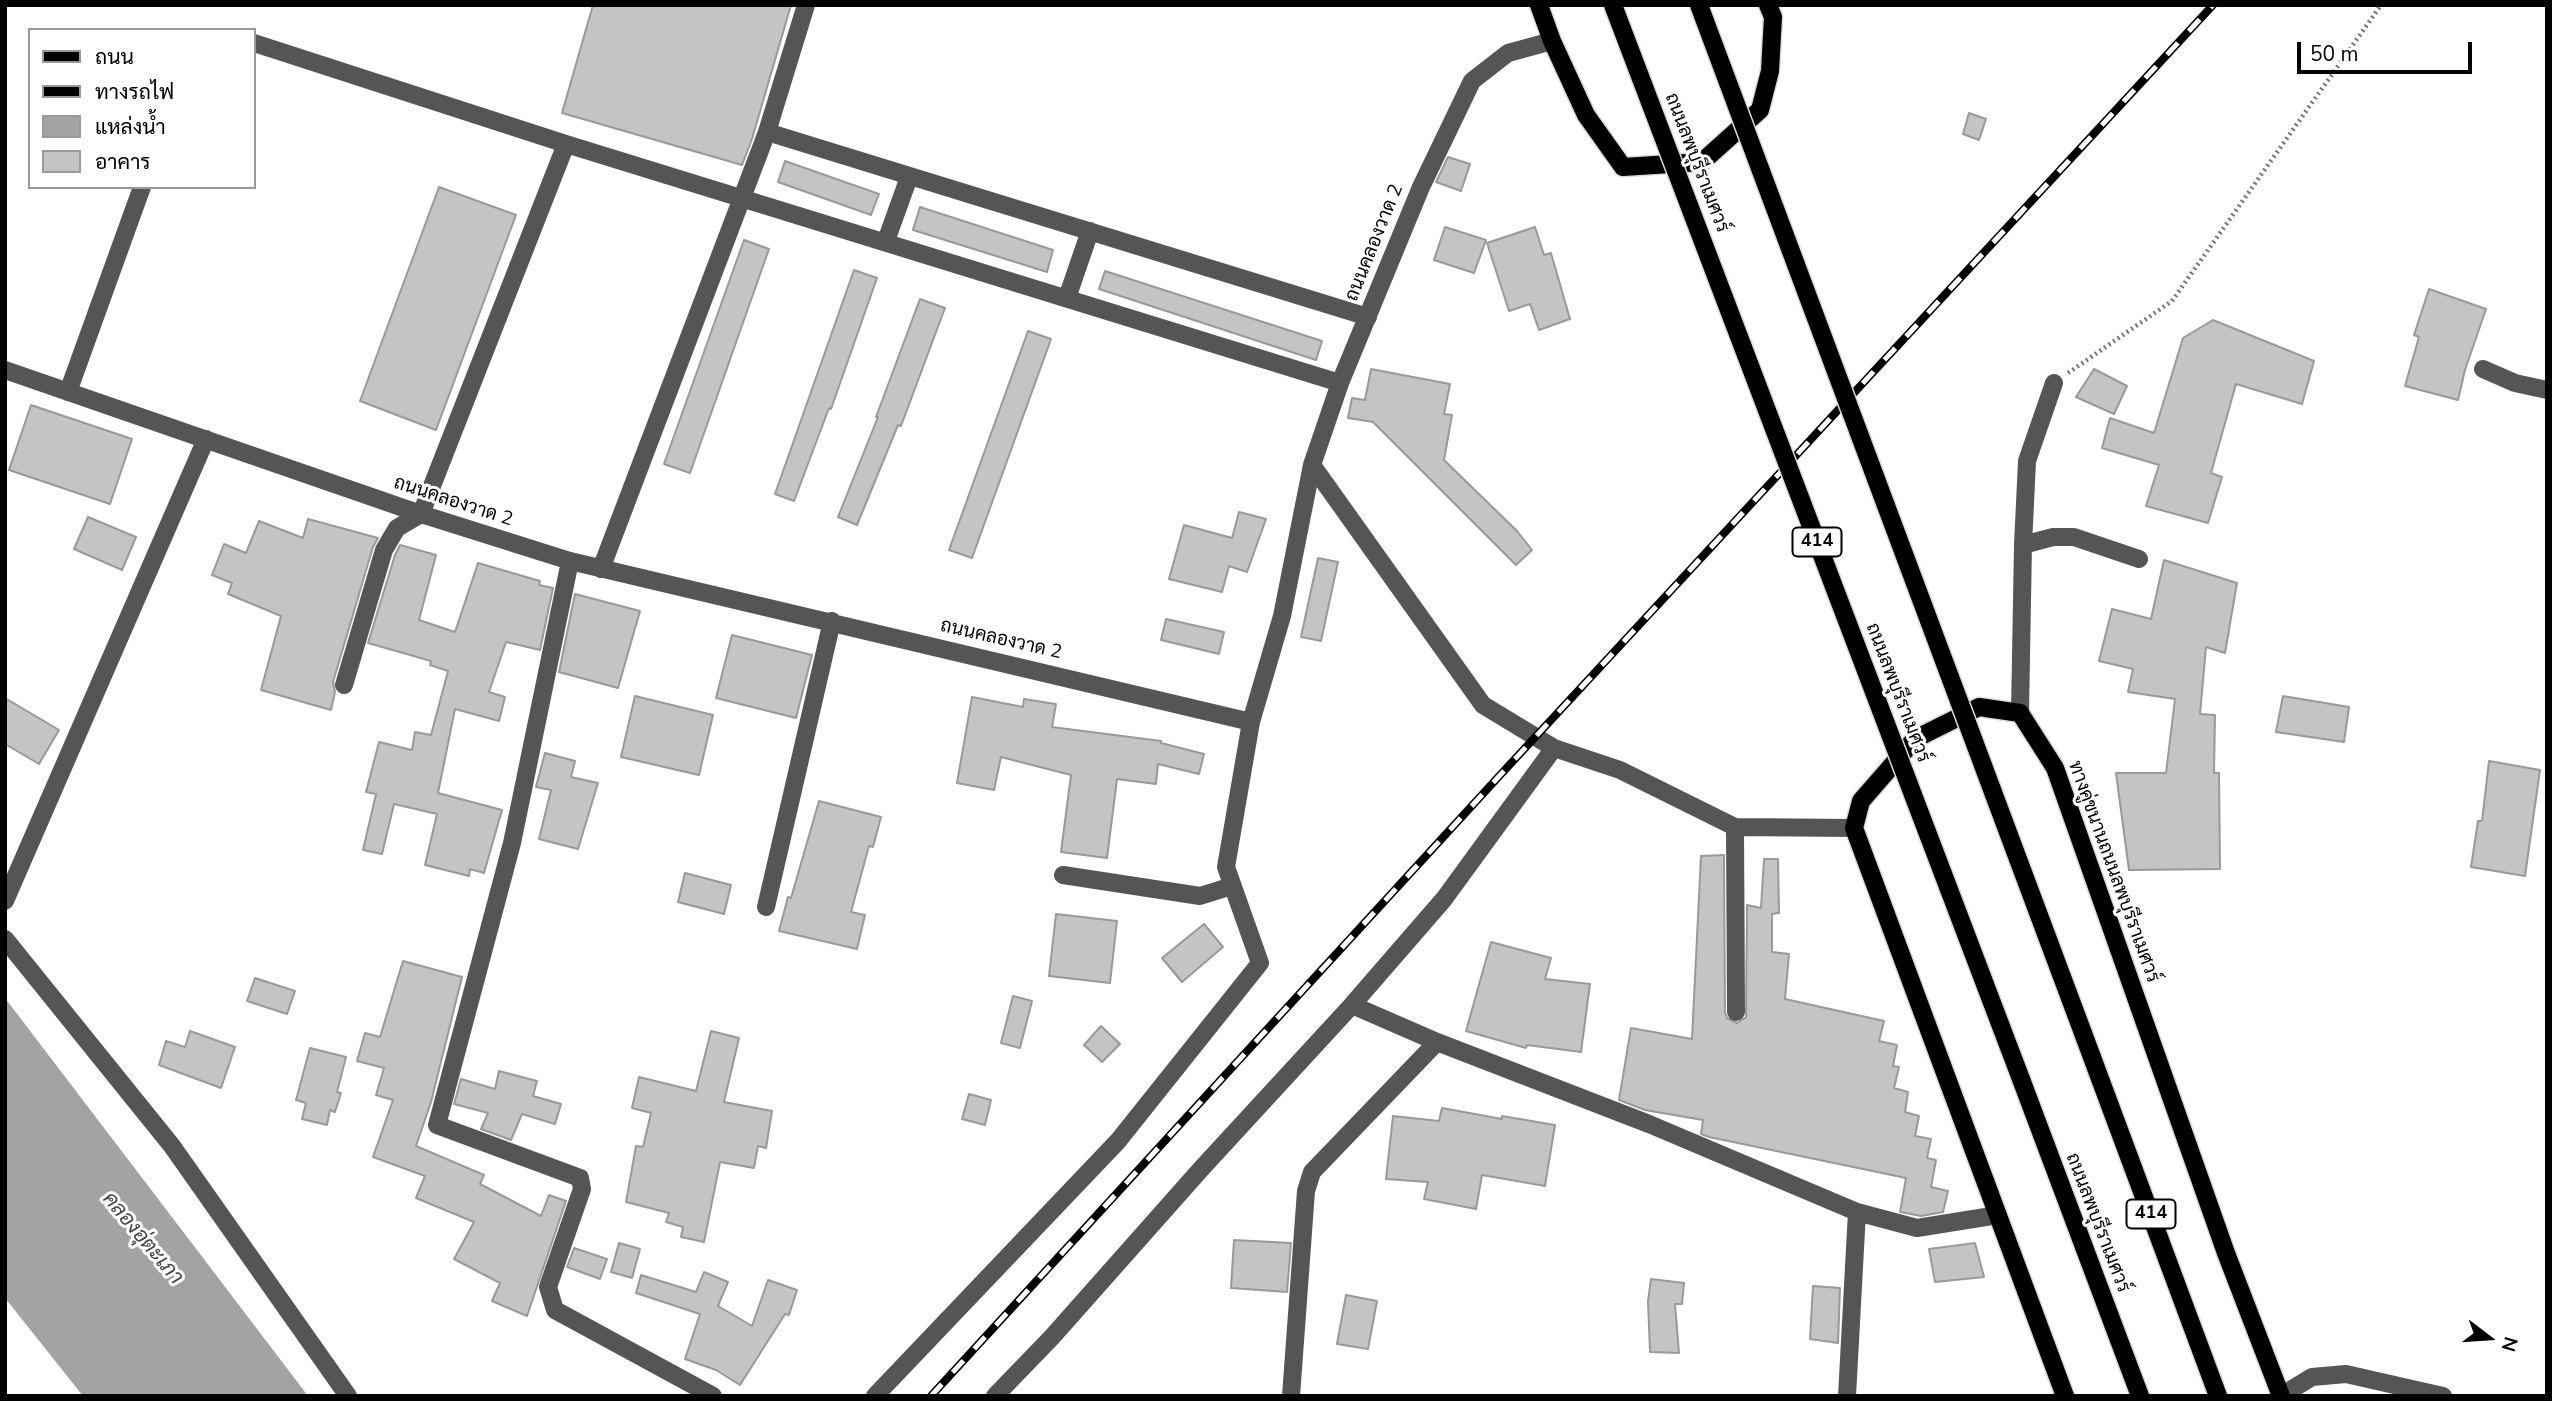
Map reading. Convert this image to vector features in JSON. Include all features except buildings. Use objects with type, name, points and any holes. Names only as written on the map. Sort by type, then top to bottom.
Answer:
[{"type":"main road","points":[[1539,5],[1552,41],[1586,115],[1623,167],[1702,162],[1760,110],[1770,71],[1773,17],[1768,5]]},
{"type":"main road","name":"ถนนลพบุรีราเมศวร์","points":[[1613,5],[2140,1396]]},
{"type":"main road","name":"414","points":[[1699,5],[2218,1396]]},
{"type":"main road","points":[[2020,713],[1979,707],[1915,740],[1861,801],[1854,828],[2065,1396]]},
{"type":"main road","name":"ทางคู่ขนานถนนลพบุรีราเมศวร์","points":[[2020,713],[2056,768],[2226,1253],[2281,1396]]},
{"type":"street","points":[[601,569],[767,132],[806,5]]},
{"type":"street","name":"ถนนคลองวาด 2","points":[[5,370],[421,514],[570,561],[1251,722],[1282,616],[1312,465],[1340,383],[1421,187],[1472,81],[1508,53],[1552,41]]},
{"type":"street","points":[[256,44],[566,144],[1340,383]]},
{"type":"street","points":[[767,132],[1367,317]]},
{"type":"street","points":[[344,685],[384,550],[397,528],[421,514],[566,144]]},
{"type":"street","points":[[886,241],[909,177]]},
{"type":"street","points":[[68,392],[141,189]]},
{"type":"street","points":[[1068,298],[1090,231]]},
{"type":"street","points":[[2483,369],[2515,383],[2547,390]]},
{"type":"street","points":[[2020,713],[2027,461],[2054,383]]},
{"type":"street","points":[[5,901],[206,439]]},
{"type":"street","points":[[1312,465],[1483,705],[1554,748],[1620,770],[1735,827],[1854,828]]},
{"type":"street","points":[[2023,545],[2053,537],[2074,537],[2139,559]]},
{"type":"street","points":[[570,561],[512,843],[437,1125],[580,1178],[582,1189],[548,1287],[555,1310],[713,1396]]},
{"type":"street","points":[[766,907],[832,621]]},
{"type":"street","points":[[875,1396],[1118,1140],[1260,963],[1226,867],[1251,722]]},
{"type":"street","points":[[995,1396],[1052,1338],[1444,900],[1554,748]]},
{"type":"street","points":[[1735,827],[1736,1012]]},
{"type":"street","points":[[1063,875],[1200,896],[1232,886]]},
{"type":"street","points":[[5,939],[172,1146],[348,1396]]},
{"type":"street","points":[[1352,1005],[1649,1124],[1857,1212],[1917,1228],[1998,1215]]},
{"type":"street","points":[[1291,1396],[1306,1191],[1312,1172],[1437,1041]]},
{"type":"street","points":[[1847,1396],[1857,1212]]},
{"type":"street","points":[[2281,1396],[2312,1377],[2346,1374],[2442,1396]]},
{"type":"path","points":[[2054,383],[2172,301],[2381,5]]},
{"type":"water","name":"คลองอุ่ตะเภา","points":[[5,998],[308,1396],[83,1396],[5,1298]]},
{"type":"railway","points":[[931,1396],[1502,773],[2213,5]]}]
